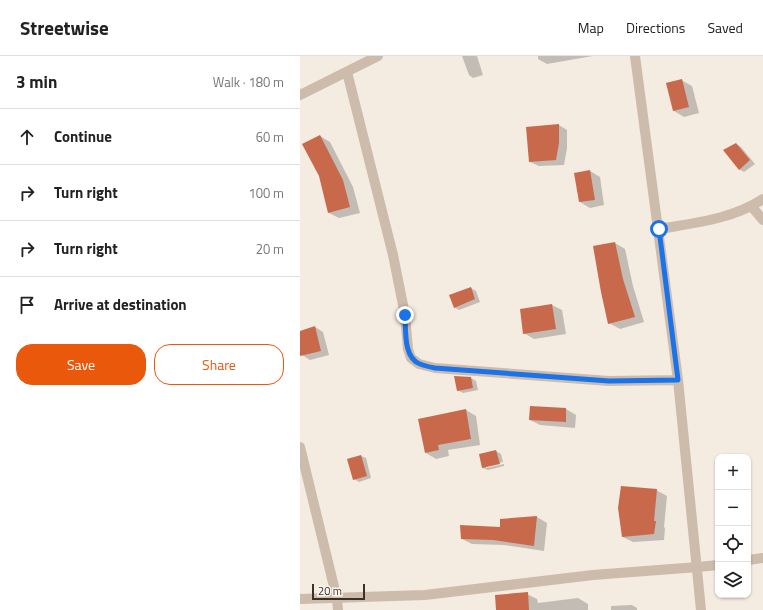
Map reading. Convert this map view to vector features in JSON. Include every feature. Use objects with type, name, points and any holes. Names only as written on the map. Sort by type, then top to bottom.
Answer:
[{"type":"street","points":[[300,95],[378,56]]},
{"type":"street","points":[[635,56],[678,380],[698,567],[701,610]]},
{"type":"street","points":[[348,72],[393,255],[405,315],[408,349],[411,358],[419,364],[435,368],[609,381],[678,380]]},
{"type":"street","points":[[659,229],[714,219],[752,206],[763,199]]},
{"type":"street","points":[[752,206],[763,220]]},
{"type":"street","points":[[300,447],[337,599],[338,610]]},
{"type":"street","points":[[751,560],[763,558]]},
{"type":"street","points":[[300,599],[425,595],[594,575],[715,564]]},
{"type":"building","points":[[682,79],[689,107],[673,111],[666,83]]},
{"type":"building","points":[[559,124],[559,143],[556,160],[529,162],[526,127]]},
{"type":"building","points":[[320,135],[343,180],[350,207],[328,213],[319,176],[302,144]]},
{"type":"building","points":[[736,143],[750,160],[739,170],[723,150]]},
{"type":"building","points":[[590,170],[595,200],[579,202],[574,173]]},
{"type":"building","points":[[615,242],[623,279],[635,317],[608,324],[593,246]]},
{"type":"building","points":[[471,287],[475,299],[454,308],[449,295]]},
{"type":"building","points":[[552,304],[556,329],[523,334],[520,309]]},
{"type":"building","points":[[315,326],[321,351],[300,356],[300,331]]},
{"type":"building","points":[[454,376],[471,377],[473,388],[457,391]]},
{"type":"building","points":[[530,406],[566,408],[566,422],[529,420]]},
{"type":"building","points":[[466,409],[471,439],[438,445],[439,450],[425,453],[418,419]]},
{"type":"building","points":[[496,450],[500,464],[482,468],[479,454]]},
{"type":"building","points":[[361,455],[367,476],[353,480],[347,459]]},
{"type":"building","points":[[621,486],[657,489],[654,534],[622,537],[618,508]]},
{"type":"building","points":[[537,516],[534,546],[493,540],[461,539],[460,525],[500,527],[500,519]]},
{"type":"building","points":[[528,592],[529,610],[496,610],[495,595]]},
{"type":"route","points":[[405,315],[408,349],[411,358],[419,364],[435,368],[609,381],[678,380],[659,229]]}]
